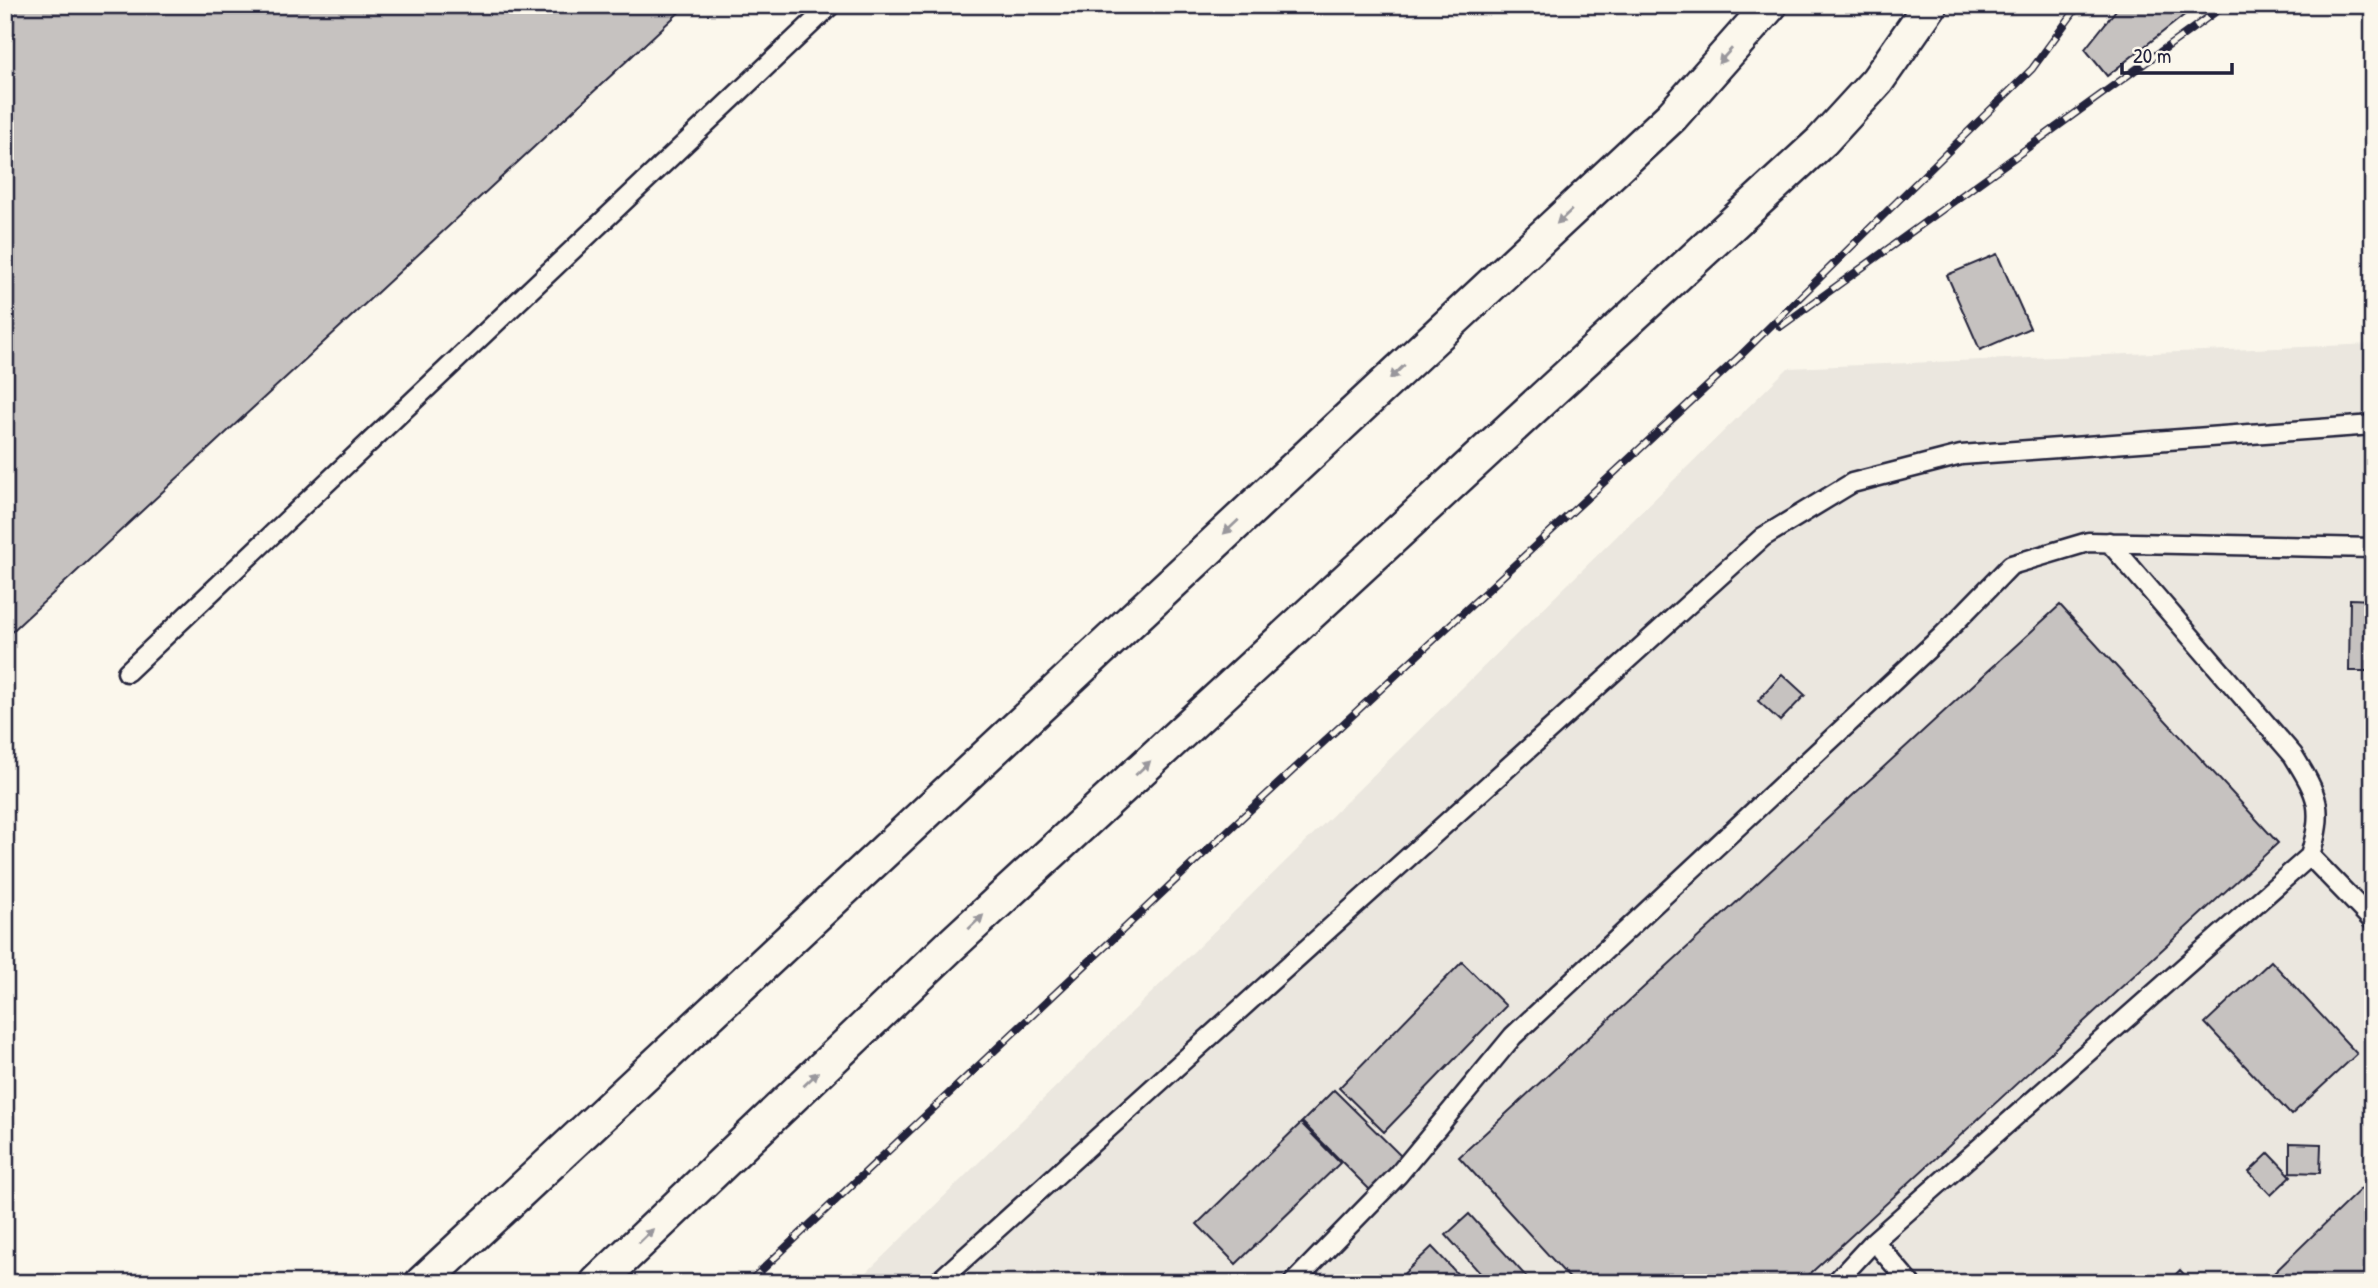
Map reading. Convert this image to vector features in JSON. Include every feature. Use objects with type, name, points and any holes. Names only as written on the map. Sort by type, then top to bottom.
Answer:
[{"type":"street","points":[[422,1283],[1672,116],[1770,5]]},
{"type":"street","points":[[597,1283],[948,948],[1822,141],[1877,82],[1930,5]]},
{"type":"lane","points":[[127,671],[831,5]]},
{"type":"lane","points":[[937,1283],[1683,606],[1763,537],[1852,483],[1961,455],[2373,425]]},
{"type":"lane","points":[[1293,1283],[1398,1175],[1513,1036],[1942,636],[2011,565],[2088,542],[2373,548]]},
{"type":"lane","points":[[1835,1283],[1874,1241],[2311,856],[2320,823],[2312,786],[2293,755],[2109,542]]},
{"type":"lane","points":[[2311,856],[2373,921]]},
{"type":"lane","points":[[1874,1241],[1910,1283]]},
{"type":"shaded area","points":[[2373,344],[2373,1283],[856,1283],[1788,368]]},
{"type":"building","points":[[21,5],[687,5],[5,638],[5,20]]},
{"type":"building","points":[[2120,5],[2197,5],[2107,76],[2085,49]]},
{"type":"building","points":[[1997,254],[2030,328],[1980,350],[1947,275]]},
{"type":"building","points":[[2350,599],[2373,600],[2373,671],[2349,671]]},
{"type":"building","points":[[2060,605],[2278,843],[1800,1283],[1574,1283],[1459,1157]]},
{"type":"building","points":[[1782,674],[1805,695],[1780,721],[1758,701]]},
{"type":"building","points":[[2271,961],[2357,1054],[2291,1115],[2205,1023]]},
{"type":"building","points":[[1462,962],[1506,1006],[1384,1132],[1339,1088]]},
{"type":"building","points":[[1334,1090],[1405,1160],[1373,1193],[1302,1122]]},
{"type":"building","points":[[1301,1123],[1340,1163],[1236,1264],[1197,1224]]},
{"type":"building","points":[[2290,1143],[2321,1144],[2320,1173],[2290,1172]]},
{"type":"building","points":[[2269,1153],[2291,1176],[2271,1195],[2249,1172]]},
{"type":"building","points":[[2373,1177],[2373,1283],[2278,1283],[2271,1276]]},
{"type":"building","points":[[1469,1214],[1532,1283],[1489,1283],[1446,1235]]},
{"type":"building","points":[[1432,1247],[1466,1283],[1394,1283]]},
{"type":"building","points":[[2180,1270],[2192,1283],[2167,1283]]},
{"type":"railway","points":[[748,1283],[1234,825],[1739,357],[2032,69],[2079,5]]},
{"type":"railway","points":[[1780,327],[2225,5]]}]
